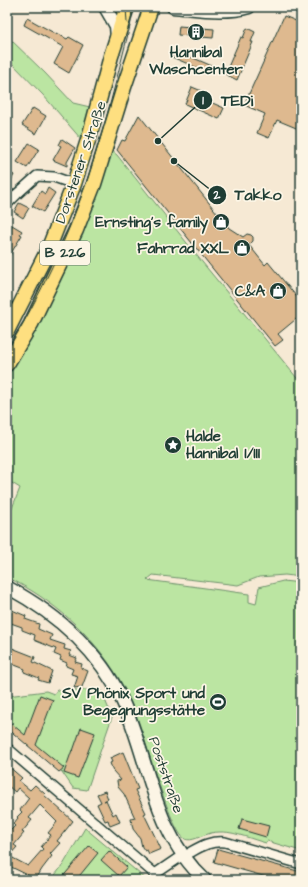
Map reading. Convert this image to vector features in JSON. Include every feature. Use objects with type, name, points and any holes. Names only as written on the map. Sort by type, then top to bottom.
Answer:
[{"type":"main road","name":"Dorstener Straße","points":[[8,328],[48,250],[74,184],[127,7]]},
{"type":"main road","name":"Dorstener Straße","points":[[7,364],[31,324],[76,230],[94,184],[151,7]]},
{"type":"street","points":[[104,7],[116,26],[117,38]]},
{"type":"street","points":[[173,7],[229,10],[239,10],[249,7]]},
{"type":"street","name":"Dorstener Straße","points":[[7,204],[37,176],[54,177],[74,184]]},
{"type":"street","name":"Poststraße","points":[[7,587],[46,610],[61,622],[81,641],[106,673],[122,700],[164,822],[175,843],[187,853],[205,880]]},
{"type":"street","points":[[7,748],[158,877],[187,853],[208,843],[214,842],[225,842],[301,864]]},
{"type":"green space","points":[[7,36],[73,103],[90,107],[81,139],[43,95],[10,61],[7,63]]},
{"type":"green space","points":[[112,151],[117,155],[301,383],[301,577],[285,575],[259,577],[238,585],[153,575],[147,580],[249,594],[249,602],[256,604],[259,587],[283,581],[301,583],[301,851],[228,832],[213,832],[193,839],[185,839],[179,832],[172,819],[135,712],[118,677],[96,646],[70,619],[40,596],[7,577],[7,521],[20,488],[7,480],[7,377],[38,325],[66,269],[91,211]]},
{"type":"green space","points":[[57,690],[101,690],[112,717],[87,790],[73,788],[62,772],[7,724],[7,696],[46,691],[54,694]]},
{"type":"green space","points":[[85,828],[147,880],[51,880],[63,865]]},
{"type":"building","points":[[284,16],[301,23],[301,130],[277,120],[269,138],[257,133],[265,114],[244,105]]},
{"type":"building","points":[[27,18],[56,34],[67,39],[69,37],[83,45],[69,73],[54,64],[63,47],[24,25]]},
{"type":"building","name":"Hannibal Waschcenter","points":[[179,26],[214,29],[213,38],[178,35]]},
{"type":"building","points":[[247,28],[255,32],[251,42],[253,42],[237,80],[225,74],[241,37],[243,38]]},
{"type":"building","points":[[175,50],[212,66],[209,73],[172,57]]},
{"type":"building","points":[[192,87],[204,92],[201,98],[224,108],[219,119],[185,104]]},
{"type":"building","points":[[33,108],[46,116],[36,134],[22,125]]},
{"type":"building","points":[[139,115],[229,228],[243,237],[247,234],[253,237],[253,241],[249,245],[265,265],[268,262],[301,302],[301,315],[278,334],[283,340],[275,346],[117,150],[122,140],[125,141]]},
{"type":"building","points":[[62,139],[75,148],[67,162],[67,166],[53,160],[61,146],[59,145]]},
{"type":"building","points":[[29,143],[39,149],[27,168],[17,162]]},
{"type":"building","points":[[7,171],[14,175],[7,188]]},
{"type":"building","points":[[48,188],[55,193],[43,212],[32,206],[41,191],[45,194]]},
{"type":"building","points":[[19,203],[29,208],[23,218],[14,212]]},
{"type":"building","points":[[12,225],[22,231],[20,234],[22,235],[7,260],[7,232]]},
{"type":"building","points":[[12,610],[26,616],[25,619],[39,624],[38,629],[52,635],[50,640],[65,645],[64,649],[71,651],[69,655],[77,658],[75,662],[82,664],[81,668],[88,671],[82,687],[74,688],[78,676],[71,674],[73,669],[66,666],[67,663],[60,660],[61,657],[54,654],[56,649],[34,640],[35,635],[22,630],[22,627],[8,622]]},
{"type":"building","points":[[7,646],[35,657],[33,662],[52,671],[48,683],[38,680],[39,678],[24,672],[25,669],[7,662]]},
{"type":"building","points":[[40,695],[53,700],[36,745],[64,768],[59,772],[7,728],[7,720],[25,735]]},
{"type":"building","points":[[81,728],[95,733],[78,778],[64,773]]},
{"type":"building","points":[[123,752],[138,789],[135,790],[146,813],[144,814],[161,849],[149,854],[147,850],[145,851],[142,847],[140,838],[133,829],[131,819],[135,818],[124,794],[118,787],[117,781],[121,780],[113,771],[110,763],[112,762],[110,758]]},
{"type":"building","points":[[7,765],[22,778],[19,781],[30,790],[35,785],[73,821],[57,841],[60,843],[50,854],[52,856],[36,879],[7,865],[7,834],[15,826],[13,824],[22,812],[20,810],[29,798],[18,788],[15,792],[7,785]],"holes":[[[40,805],[57,822],[48,833],[51,835],[41,847],[43,849],[28,866],[9,856],[17,847],[14,845],[24,833],[22,832],[32,820],[29,818]]]},
{"type":"building","points":[[105,791],[108,799],[106,800],[113,815],[116,813],[120,822],[110,826],[108,820],[105,821],[97,804],[101,802],[97,794]]},
{"type":"building","points":[[242,819],[269,826],[266,837],[239,829]]},
{"type":"building","points":[[89,846],[98,853],[76,880],[60,880]]},
{"type":"building","points":[[218,849],[301,872],[301,880],[277,880],[214,862]]},
{"type":"building","points":[[109,851],[127,867],[119,876],[101,860]]},
{"type":"tram line","points":[[126,7],[127,23]]},
{"type":"tram line","points":[[7,351],[42,288],[72,222],[80,200],[111,100],[131,22],[132,7]]},
{"type":"place","name":"Hannibal Waschcenter","points":[[196,32]]},
{"type":"place","name":"TEDi","points":[[158,141]]},
{"type":"place","name":"Takko","points":[[174,161]]},
{"type":"place","name":"Ernsting's family","points":[[221,222]]},
{"type":"place","name":"Fahrrad XXL","points":[[242,248]]},
{"type":"place","name":"C&A","points":[[278,291]]},
{"type":"place","name":"Halde Hannibal I/III","points":[[173,445]]},
{"type":"place","name":"SV Phönix Sport und Begegnungsstätte","points":[[218,702]]}]
